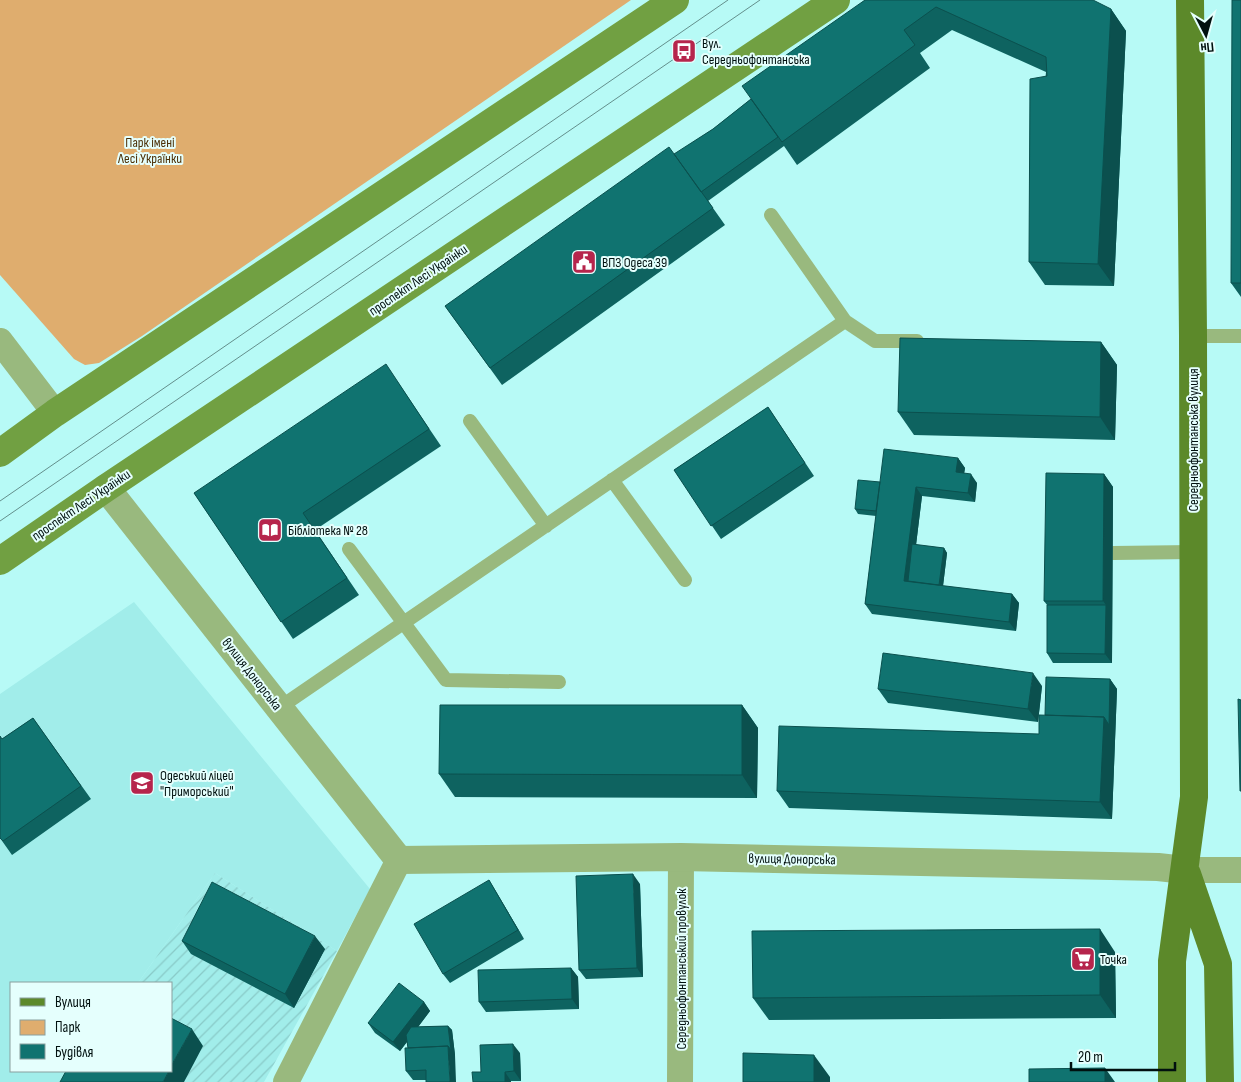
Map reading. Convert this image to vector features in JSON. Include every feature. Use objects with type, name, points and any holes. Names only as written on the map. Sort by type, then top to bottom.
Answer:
[{"type":"main road","points":[[0,453],[55,413],[674,0]]},
{"type":"main road","name":"проспект Лесі Українки","points":[[0,561],[106,488],[836,0]]},
{"type":"main road","name":"Середньофонтанська вулиця","points":[[1172,1082],[1172,962],[1194,797],[1194,336],[1187,3]]},
{"type":"main road","name":"Середньофонтанська вулиця","points":[[1185,870],[1218,964],[1220,1082]]},
{"type":"street","points":[[0,341],[55,413]]},
{"type":"street","name":"вулиця Донорська","points":[[106,488],[399,860],[682,856],[1158,867],[1185,870]]},
{"type":"street","name":"Середньофонтанський провулок","points":[[680,1082],[682,856]]},
{"type":"street","points":[[286,1082],[399,860]]},
{"type":"street","points":[[1185,870],[1241,870]]},
{"type":"lane","points":[[771,215],[845,321],[875,341],[931,342]]},
{"type":"lane","points":[[279,708],[845,321]]},
{"type":"lane","points":[[1194,336],[1241,336]]},
{"type":"lane","points":[[470,421],[546,526]]},
{"type":"lane","points":[[612,480],[685,580]]},
{"type":"lane","points":[[349,549],[446,680],[559,682]]},
{"type":"lane","points":[[1112,553],[1193,552]]},
{"type":"shaded area","name":"Одеський ліцей \"Приморський\"","points":[[134,602],[370,889],[337,951],[215,873],[139,982],[10,982],[10,1072],[87,1072],[81,1082],[0,1082],[0,694]]},
{"type":"shaded area","points":[[215,873],[337,951],[264,1082],[81,1082],[172,1072],[172,982],[139,982]]},
{"type":"green space","name":"Парк імені Лесі Українки","points":[[0,0],[631,0],[142,336],[99,363],[85,365],[74,359],[0,275]]},
{"type":"building","points":[[865,0],[1093,0],[1111,9],[1098,264],[1029,262],[1030,79],[1047,76],[1046,57],[936,7],[904,30],[915,45],[782,142],[742,86]]},
{"type":"building","points":[[1232,0],[1241,0],[1241,283],[1231,283]]},
{"type":"building","points":[[751,99],[778,137],[701,192],[674,154],[713,129]]},
{"type":"building","points":[[669,147],[713,208],[490,368],[445,306]]},
{"type":"building","points":[[900,338],[1101,342],[1100,417],[898,412]]},
{"type":"building","points":[[386,364],[429,429],[303,513],[347,578],[281,622],[194,493]]},
{"type":"building","points":[[768,407],[805,463],[711,526],[674,470]]},
{"type":"building","points":[[884,449],[958,458],[956,472],[971,474],[968,493],[916,487],[904,581],[1012,594],[1009,622],[865,604]]},
{"type":"building","points":[[1046,473],[1104,474],[1103,601],[1044,601]]},
{"type":"building","points":[[858,480],[880,482],[876,511],[855,509]]},
{"type":"building","points":[[912,544],[944,548],[939,585],[908,581]]},
{"type":"building","points":[[1047,605],[1106,605],[1105,654],[1047,653]]},
{"type":"building","points":[[883,653],[1033,673],[1028,709],[878,689]]},
{"type":"building","points":[[1046,677],[1110,679],[1109,725],[1104,717],[1045,715]]},
{"type":"building","points":[[1238,699],[1241,700],[1241,791],[1240,791]]},
{"type":"building","points":[[440,705],[742,705],[742,775],[439,774]]},
{"type":"building","points":[[1039,715],[1104,717],[1100,802],[777,791],[779,726],[1039,734]]},
{"type":"building","points":[[33,718],[81,786],[3,841],[0,838],[0,736],[2,739]]},
{"type":"building","points":[[633,874],[637,968],[579,970],[576,876]]},
{"type":"building","points":[[489,880],[518,930],[443,974],[414,924]]},
{"type":"building","points":[[212,882],[315,936],[285,994],[182,941]]},
{"type":"building","points":[[1100,929],[1100,995],[753,998],[752,931]]},
{"type":"building","points":[[571,968],[572,999],[479,1002],[478,970]]},
{"type":"building","points":[[399,983],[424,1002],[393,1042],[368,1023]]},
{"type":"building","points":[[172,1019],[192,1029],[172,1064]]},
{"type":"building","points":[[448,1026],[451,1050],[448,1046],[408,1048],[406,1035],[411,1027]]},
{"type":"building","points":[[513,1044],[514,1071],[505,1072],[505,1082],[473,1082],[472,1072],[481,1072],[480,1045]]},
{"type":"building","points":[[448,1046],[450,1082],[426,1082],[426,1070],[406,1071],[405,1048]]},
{"type":"building","points":[[743,1053],[814,1055],[814,1082],[743,1082]]},
{"type":"building","points":[[1105,1068],[1105,1082],[1029,1082],[1029,1069]]},
{"type":"building","points":[[65,1072],[168,1072],[163,1082],[60,1082]]},
{"type":"tram line","points":[[0,501],[728,0]]},
{"type":"tram line","points":[[0,521],[760,0]]},
{"type":"place","name":"Вул. Середньофонтанська","points":[[684,51]]},
{"type":"place","name":"ВПЗ Одеса 39","points":[[584,262]]},
{"type":"place","name":"Бібліотека № 28","points":[[270,530]]},
{"type":"place","name":"Одеський ліцей \"Приморський\"","points":[[142,783]]},
{"type":"place","name":"Точка","points":[[1083,959]]}]
